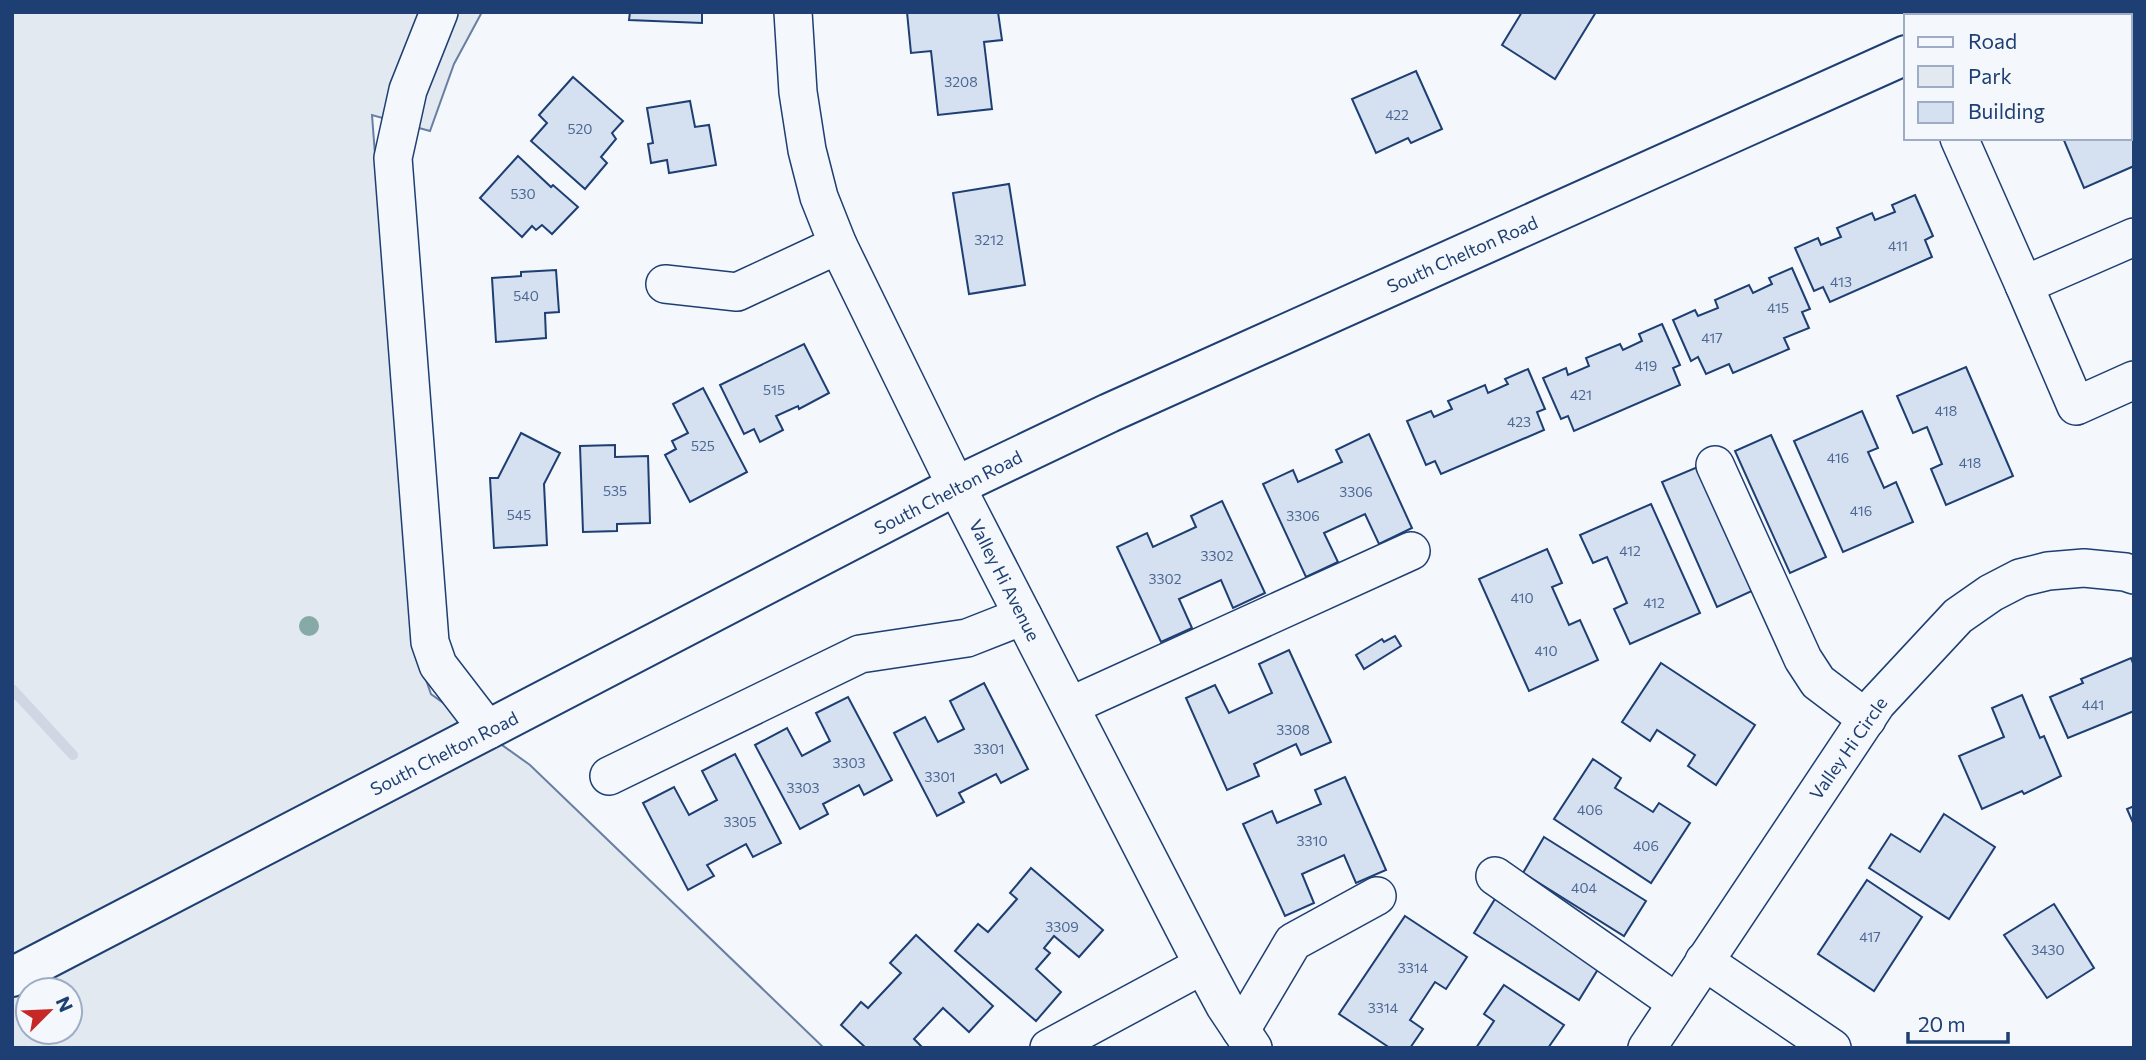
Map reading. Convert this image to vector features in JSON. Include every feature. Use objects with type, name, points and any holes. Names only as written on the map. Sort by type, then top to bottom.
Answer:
[{"type":"main road","name":"South Chelton Road","points":[[12,977],[956,486],[1122,407],[1904,56]]},
{"type":"street","points":[[439,12],[408,90],[395,147],[394,171],[430,642],[438,666],[488,730]]},
{"type":"street","name":"Valley Hi Avenue","points":[[793,12],[798,92],[807,150],[818,197],[838,245],[956,486],[1203,965],[1247,1039]]},
{"type":"street","points":[[1960,140],[2076,405],[2134,380]]},
{"type":"street","points":[[2024,285],[2134,237]]},
{"type":"street","points":[[665,284],[737,292],[838,245]]},
{"type":"street","points":[[1715,465],[1803,659],[1818,682],[1867,719]]},
{"type":"street","points":[[1070,706],[1411,551]]},
{"type":"street","name":"Valley Hi Circle","points":[[1647,1048],[1877,703],[1958,615],[2020,578],[2048,571],[2084,568],[2134,575]]},
{"type":"street","points":[[609,776],[860,654],[967,638],[1023,616]]},
{"type":"street","points":[[1495,876],[1677,1003]]},
{"type":"street","points":[[1247,1039],[1293,942],[1377,896]]},
{"type":"street","points":[[1704,961],[1832,1048]]},
{"type":"street","points":[[1049,1048],[1203,965]]},
{"type":"green space","points":[[12,12],[482,12],[454,64],[430,131],[372,115],[412,639],[431,694],[530,765],[824,1048],[12,1048]]},
{"type":"building","points":[[630,12],[702,12],[702,23],[629,20]]},
{"type":"building","points":[[907,12],[998,12],[1002,40],[984,42],[992,109],[938,115],[931,51],[911,53]]},
{"type":"building","points":[[1522,12],[1596,12],[1555,79],[1502,45]]},
{"type":"building","points":[[2134,68],[2134,166],[2084,188],[2064,140],[2132,140]]},
{"type":"building","points":[[1416,71],[1442,129],[1411,143],[1408,138],[1376,153],[1352,99]]},
{"type":"building","points":[[573,77],[623,121],[612,133],[616,139],[601,157],[607,163],[585,189],[531,141],[547,123],[539,115]]},
{"type":"building","points":[[690,101],[695,127],[709,125],[716,165],[669,173],[667,160],[651,163],[648,144],[653,143],[647,108]]},
{"type":"building","points":[[518,156],[551,187],[553,185],[578,207],[552,234],[542,225],[536,230],[532,226],[522,237],[480,198]]},
{"type":"building","points":[[1009,184],[1025,285],[969,294],[953,193]]},
{"type":"building","points":[[1915,195],[1933,236],[1925,240],[1932,257],[1830,302],[1823,287],[1814,291],[1795,248],[1818,238],[1821,245],[1841,237],[1837,228],[1872,213],[1875,220],[1895,212],[1892,205]]},
{"type":"building","points":[[1792,268],[1810,309],[1802,312],[1809,328],[1784,338],[1789,349],[1733,373],[1729,364],[1706,374],[1698,357],[1691,361],[1673,320],[1695,310],[1698,316],[1718,308],[1715,300],[1749,285],[1753,293],[1772,284],[1769,278]]},
{"type":"building","points":[[556,270],[559,312],[545,313],[546,338],[496,342],[492,278],[521,276],[521,272]]},
{"type":"building","points":[[1662,324],[1680,365],[1673,368],[1680,385],[1574,431],[1568,416],[1561,419],[1543,378],[1566,368],[1568,375],[1589,366],[1586,358],[1620,344],[1623,350],[1642,341],[1639,334]]},
{"type":"building","points":[[804,344],[829,393],[799,409],[798,406],[776,416],[783,430],[760,442],[754,429],[744,434],[720,385]]},
{"type":"building","points":[[1966,367],[2013,476],[1946,505],[1931,469],[1942,464],[1927,427],[1913,433],[1897,396]]},
{"type":"building","points":[[1528,369],[1545,409],[1537,412],[1544,430],[1441,474],[1435,461],[1426,465],[1407,421],[1431,411],[1434,417],[1452,409],[1448,401],[1485,385],[1488,393],[1508,384],[1505,379]]},
{"type":"building","points":[[703,388],[747,472],[690,502],[665,455],[676,449],[672,441],[688,433],[673,404]]},
{"type":"building","points":[[1862,411],[1878,448],[1868,452],[1884,488],[1896,482],[1913,522],[1843,552],[1794,441]]},
{"type":"building","points":[[521,433],[560,453],[544,484],[547,545],[494,548],[490,478],[498,478]]},
{"type":"building","points":[[1369,434],[1412,528],[1379,544],[1365,514],[1324,533],[1338,562],[1306,577],[1263,484],[1293,470],[1298,482],[1342,462],[1336,450]]},
{"type":"building","points":[[1771,435],[1826,557],[1790,573],[1735,451]]},
{"type":"building","points":[[615,445],[615,457],[648,456],[650,523],[617,524],[617,531],[583,532],[580,446]]},
{"type":"building","points":[[1700,466],[1754,590],[1717,607],[1662,482]]},
{"type":"building","points":[[1222,501],[1265,593],[1233,608],[1221,580],[1179,599],[1192,628],[1161,642],[1117,547],[1147,533],[1153,547],[1196,527],[1191,516]]},
{"type":"building","points":[[1651,504],[1700,613],[1630,644],[1614,609],[1627,603],[1607,557],[1593,563],[1580,535]]},
{"type":"building","points":[[1547,549],[1562,583],[1552,587],[1569,625],[1580,620],[1598,660],[1529,691],[1479,579]]},
{"type":"building","points":[[1395,636],[1401,646],[1364,669],[1356,655],[1382,639],[1384,642]]},
{"type":"building","points":[[1289,650],[1331,742],[1301,755],[1296,744],[1254,764],[1259,776],[1227,790],[1186,698],[1215,685],[1229,713],[1272,693],[1259,664]]},
{"type":"building","points":[[2131,658],[2134,666],[2134,711],[2068,738],[2050,697],[2083,683],[2081,679]]},
{"type":"building","points":[[1661,663],[1755,725],[1716,785],[1688,766],[1695,755],[1657,730],[1650,741],[1622,722]]},
{"type":"building","points":[[984,683],[1028,769],[1001,783],[996,774],[959,793],[964,802],[937,816],[894,733],[925,717],[938,742],[964,729],[950,701]]},
{"type":"building","points":[[2022,695],[2040,738],[2044,736],[2061,776],[2024,794],[2022,791],[1982,809],[1959,756],[2004,737],[1992,708]]},
{"type":"building","points":[[848,697],[892,780],[864,795],[859,785],[823,804],[828,814],[800,829],[755,745],[787,728],[802,756],[830,741],[816,713]]},
{"type":"building","points":[[735,754],[781,843],[753,857],[746,844],[707,865],[714,876],[688,890],[643,803],[674,787],[689,815],[717,800],[702,771]]},
{"type":"building","points":[[1593,759],[1621,778],[1615,788],[1653,812],[1659,803],[1690,823],[1651,883],[1554,819]]},
{"type":"building","points":[[1345,777],[1386,870],[1356,883],[1344,855],[1302,874],[1314,903],[1285,916],[1243,824],[1272,811],[1277,823],[1321,804],[1315,790]]},
{"type":"building","points":[[2134,806],[2134,825],[2127,809]]},
{"type":"building","points":[[1944,814],[1995,847],[1949,919],[1869,868],[1891,834],[1920,852]]},
{"type":"building","points":[[1544,837],[1646,901],[1624,936],[1523,873]]},
{"type":"building","points":[[1031,868],[1103,930],[1079,957],[1054,936],[1044,948],[1050,953],[1036,969],[1061,992],[1036,1021],[955,951],[978,924],[988,932],[1017,899],[1010,893]]},
{"type":"building","points":[[1867,880],[1922,917],[1874,991],[1818,954]]},
{"type":"building","points":[[1495,899],[1600,966],[1579,1000],[1474,933]]},
{"type":"building","points":[[2054,904],[2094,968],[2047,998],[2004,935]]},
{"type":"building","points":[[1405,916],[1467,957],[1446,989],[1435,982],[1410,1020],[1423,1029],[1410,1048],[1390,1048],[1339,1014]]},
{"type":"building","points":[[916,935],[993,1006],[969,1032],[943,1008],[914,1039],[923,1048],[866,1048],[841,1025],[861,1002],[868,1008],[901,973],[890,963]]},
{"type":"building","points":[[1504,985],[1564,1025],[1548,1048],[1476,1048],[1494,1021],[1484,1014]]},
{"type":"waterway","points":[[12,689],[73,755]]}]
